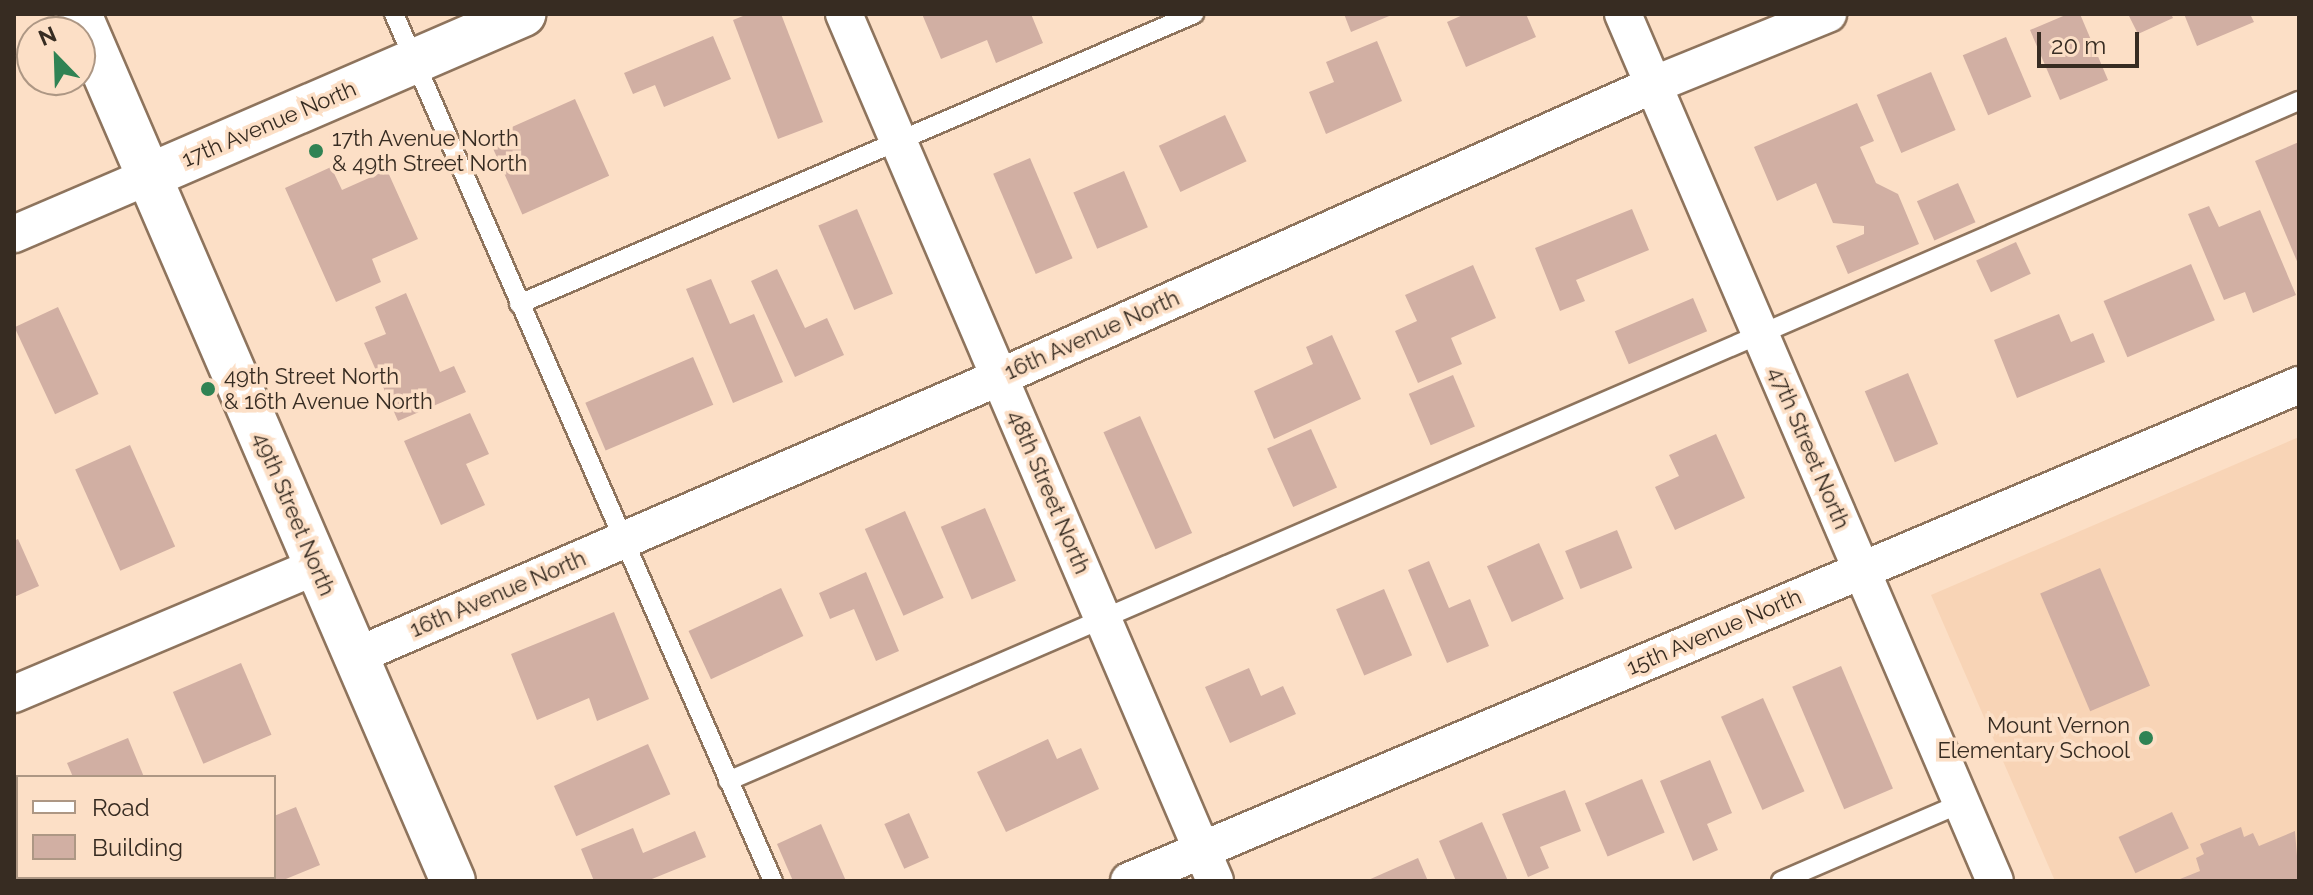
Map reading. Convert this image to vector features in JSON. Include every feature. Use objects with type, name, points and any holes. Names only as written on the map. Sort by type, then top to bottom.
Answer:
[{"type":"main road","name":"49th Street North","points":[[79,14],[453,881]]},
{"type":"main road","name":"17th Avenue North","points":[[149,176],[524,14]]},
{"type":"street","name":"48th Street North","points":[[844,14],[1209,865]]},
{"type":"street","name":"47th Street North","points":[[1623,14],[1995,881]]},
{"type":"street","name":"16th Avenue North","points":[[356,656],[1000,377],[1653,85],[1828,14]]},
{"type":"street","name":"17th Avenue North","points":[[14,234],[149,176]]},
{"type":"street","name":"15th Avenue North","points":[[1129,881],[1209,865],[1861,570],[2299,385]]},
{"type":"street","points":[[14,694],[317,566]]},
{"type":"lane","points":[[394,14],[621,541],[773,881]]},
{"type":"lane","points":[[519,304],[1194,14]]},
{"type":"lane","points":[[728,781],[2299,101]]},
{"type":"lane","points":[[1781,881],[1962,803]]},
{"type":"shaded area","name":"Mount Vernon Elementary School","points":[[2299,437],[2299,881],[2055,881],[1931,595]]},
{"type":"building","points":[[748,14],[781,14],[823,122],[778,139],[733,20]]},
{"type":"building","points":[[922,14],[1031,14],[1043,43],[996,63],[987,40],[941,59]]},
{"type":"building","points":[[1344,14],[1394,14],[1351,32]]},
{"type":"building","points":[[1465,14],[1526,14],[1536,37],[1466,67],[1447,22]]},
{"type":"building","points":[[2068,14],[2080,14],[2108,80],[2060,100],[2030,30]]},
{"type":"building","points":[[2128,14],[2171,14],[2173,18],[2138,34]]},
{"type":"building","points":[[2184,14],[2250,14],[2254,22],[2197,46]]},
{"type":"building","points":[[713,36],[731,79],[664,107],[655,85],[633,94],[624,73]]},
{"type":"building","points":[[2006,37],[2031,97],[1988,115],[1963,55]]},
{"type":"building","points":[[1377,41],[1402,101],[1326,134],[1309,92],[1334,82],[1326,62]]},
{"type":"building","points":[[1931,72],[1956,130],[1901,153],[1877,95]]},
{"type":"building","points":[[575,99],[609,176],[522,214],[488,138]]},
{"type":"building","points":[[1857,103],[1874,141],[1860,147],[1876,183],[1898,194],[1919,244],[1848,274],[1836,246],[1864,234],[1864,226],[1833,223],[1816,183],[1777,201],[1754,147]]},
{"type":"building","points":[[1225,115],[1247,161],[1180,192],[1159,146]]},
{"type":"building","points":[[2299,142],[2299,266],[2255,161]]},
{"type":"building","points":[[1030,158],[1073,258],[1036,274],[993,174]]},
{"type":"building","points":[[331,167],[342,190],[387,170],[418,239],[372,259],[381,282],[336,302],[285,188]]},
{"type":"building","points":[[1124,171],[1148,227],[1097,249],[1073,192]]},
{"type":"building","points":[[1958,183],[1975,222],[1934,241],[1917,201]]},
{"type":"building","points":[[2209,206],[2219,227],[2260,210],[2296,295],[2253,313],[2245,292],[2224,300],[2188,214]]},
{"type":"building","points":[[857,209],[893,294],[854,310],[818,225]]},
{"type":"building","points":[[1632,209],[1649,250],[1576,280],[1585,301],[1560,311],[1535,248]]},
{"type":"building","points":[[2016,242],[2031,274],[1991,292],[1976,261]]},
{"type":"building","points":[[2191,264],[2215,320],[2127,357],[2104,301]]},
{"type":"building","points":[[1473,265],[1496,318],[1451,338],[1462,364],[1418,383],[1395,331],[1417,321],[1405,295]]},
{"type":"building","points":[[777,269],[805,328],[827,318],[844,355],[795,377],[751,281]]},
{"type":"building","points":[[711,279],[730,324],[754,314],[783,382],[733,403],[686,289]]},
{"type":"building","points":[[406,293],[440,372],[454,366],[466,392],[398,421],[364,343],[386,334],[375,307]]},
{"type":"building","points":[[1693,298],[1707,331],[1629,364],[1615,331]]},
{"type":"building","points":[[58,307],[99,394],[55,414],[14,327]]},
{"type":"building","points":[[2059,314],[2071,342],[2093,333],[2105,362],[2017,398],[1994,340]]},
{"type":"building","points":[[1332,335],[1361,399],[1274,439],[1254,391],[1313,364],[1306,347]]},
{"type":"building","points":[[693,357],[713,405],[606,451],[585,403]]},
{"type":"building","points":[[1908,373],[1938,444],[1895,462],[1865,391]]},
{"type":"building","points":[[1453,375],[1475,427],[1431,445],[1409,394]]},
{"type":"building","points":[[470,413],[489,454],[466,464],[485,505],[441,525],[404,441]]},
{"type":"building","points":[[1140,416],[1192,533],[1156,549],[1103,432]]},
{"type":"building","points":[[1311,429],[1337,487],[1293,507],[1267,449]]},
{"type":"building","points":[[1716,434],[1745,498],[1675,530],[1655,487],[1679,476],[1669,455]]},
{"type":"building","points":[[130,445],[175,546],[120,571],[75,469]]},
{"type":"building","points":[[985,508],[1016,581],[972,599],[941,527]]},
{"type":"building","points":[[905,511],[944,598],[903,616],[865,529]]},
{"type":"building","points":[[1617,530],[1632,568],[1580,589],[1565,551]]},
{"type":"building","points":[[18,539],[39,586],[14,597],[14,541]]},
{"type":"building","points":[[1539,543],[1564,599],[1512,622],[1487,566]]},
{"type":"building","points":[[1429,561],[1449,608],[1470,599],[1489,646],[1447,663],[1408,570]]},
{"type":"building","points":[[2100,568],[2150,686],[2090,711],[2040,593]]},
{"type":"building","points":[[866,572],[899,651],[876,661],[854,609],[830,619],[819,593]]},
{"type":"building","points":[[781,588],[803,636],[711,679],[689,631]]},
{"type":"building","points":[[1384,589],[1412,655],[1364,676],[1336,609]]},
{"type":"building","points":[[614,612],[649,699],[597,721],[589,698],[537,720],[511,654]]},
{"type":"building","points":[[241,663],[271,735],[203,764],[173,692]]},
{"type":"building","points":[[1841,666],[1893,788],[1844,809],[1792,687]]},
{"type":"building","points":[[1249,668],[1261,696],[1283,686],[1296,714],[1230,743],[1205,687]]},
{"type":"building","points":[[1763,698],[1804,791],[1762,810],[1721,717]]},
{"type":"building","points":[[128,738],[143,775],[72,775],[67,763]]},
{"type":"building","points":[[1048,739],[1057,759],[1081,748],[1099,789],[1006,832],[977,772]]},
{"type":"building","points":[[648,744],[670,794],[576,836],[554,786]]},
{"type":"building","points":[[1710,760],[1732,813],[1707,824],[1718,850],[1693,861],[1660,781]]},
{"type":"building","points":[[1642,779],[1665,832],[1608,857],[1585,803]]},
{"type":"building","points":[[1565,790],[1581,831],[1540,847],[1549,868],[1528,877],[1502,814]]},
{"type":"building","points":[[296,807],[320,865],[281,881],[226,881],[276,879],[276,815]]},
{"type":"building","points":[[2172,812],[2189,848],[2135,873],[2119,837]]},
{"type":"building","points":[[909,813],[929,858],[904,869],[884,824]]},
{"type":"building","points":[[1482,822],[1508,881],[1456,881],[1439,841]]},
{"type":"building","points":[[821,824],[846,881],[793,881],[777,844]]},
{"type":"building","points":[[2241,827],[2244,837],[2253,833],[2259,846],[2295,831],[2299,881],[2175,881],[2200,871],[2196,858],[2204,854],[2200,844]]},
{"type":"building","points":[[633,828],[643,853],[695,831],[706,857],[647,881],[594,881],[581,849]]},
{"type":"building","points":[[1418,858],[1428,881],[1366,881]]},
{"type":"building","points":[[165,879],[166,881],[131,881]]},
{"type":"place","name":"17th Avenue North & 49th Street North","points":[[316,151]]},
{"type":"place","name":"49th Street North & 16th Avenue North","points":[[208,389]]},
{"type":"place","name":"Mount Vernon Elementary School","points":[[2146,738]]}]
